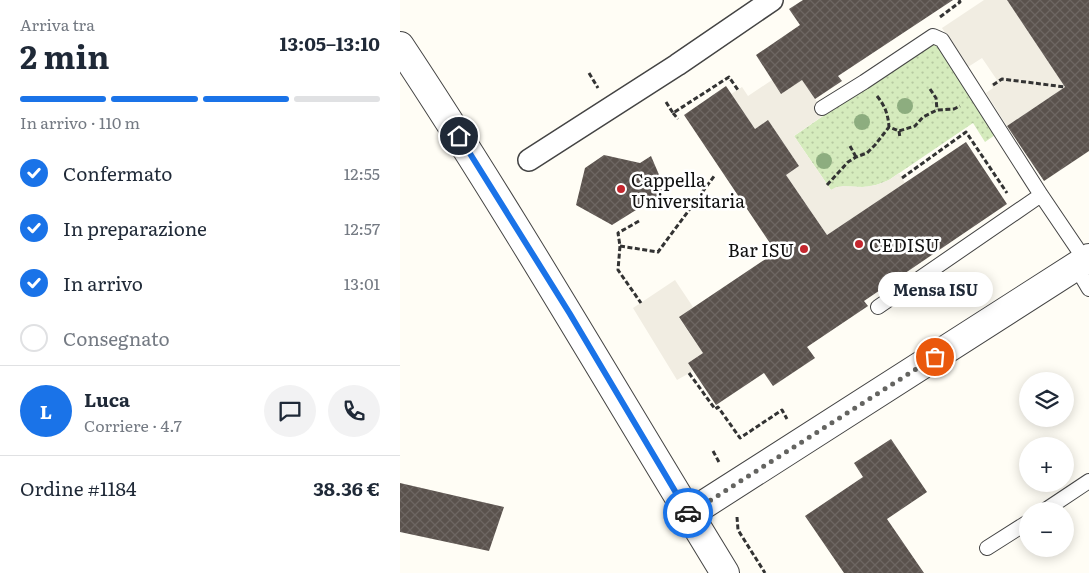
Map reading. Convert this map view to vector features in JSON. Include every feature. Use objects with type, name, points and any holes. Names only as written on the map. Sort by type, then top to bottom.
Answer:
[{"type":"street","points":[[529,160],[677,65],[772,0]]},
{"type":"street","points":[[402,54],[459,136],[565,306],[725,573]]},
{"type":"street","points":[[689,514],[1085,269]]},
{"type":"lane","points":[[822,108],[933,36],[942,40],[983,93],[1085,269]]},
{"type":"lane","points":[[878,307],[1041,195]]},
{"type":"lane","points":[[1058,502],[1089,482]]},
{"type":"lane","points":[[987,548],[1019,528]]},
{"type":"path","points":[[673,113],[729,77],[738,90]]},
{"type":"path","points":[[889,127],[899,131],[915,126],[923,117],[937,110],[954,109],[983,93],[1002,79],[1065,87]]},
{"type":"path","points":[[651,81],[678,119]]},
{"type":"path","points":[[827,185],[848,162],[867,153],[889,127],[884,105],[866,87],[864,82]]},
{"type":"path","points":[[930,89],[936,98],[937,110]]},
{"type":"path","points":[[899,131],[900,138]]},
{"type":"path","points":[[902,178],[966,132],[1019,210]]},
{"type":"path","points":[[850,146],[856,157]]},
{"type":"path","points":[[620,246],[658,252],[715,174]]},
{"type":"path","points":[[639,221],[618,233],[620,246],[618,270],[641,303]]},
{"type":"path","points":[[689,373],[715,410],[718,408],[740,438],[782,410],[789,422]]},
{"type":"path","points":[[737,515],[738,530],[765,573]]},
{"type":"green space","points":[[929,43],[935,43],[939,47],[995,135],[985,142],[973,123],[889,180],[869,186],[842,187],[831,190],[794,136]]},
{"type":"shaded area","points":[[984,0],[1007,0],[1065,87],[1007,126],[986,93],[993,88],[991,84],[997,80],[982,58],[968,67],[942,28]]},
{"type":"shaded area","points":[[772,80],[802,80],[827,113],[794,136],[831,190],[843,186],[863,187],[876,185],[889,180],[899,173],[905,183],[827,235],[786,175],[799,166],[768,121],[755,129],[731,94],[742,87],[748,96]]},
{"type":"shaded area","points":[[675,280],[693,307],[679,318],[703,353],[688,363],[693,371],[677,380],[633,308]]},
{"type":"building","points":[[803,0],[953,0],[838,76],[842,81],[815,99],[802,80],[781,94],[756,55],[800,25],[789,9]]},
{"type":"building","points":[[1007,0],[1089,0],[1089,151],[1044,181],[1007,126],[1065,87]]},
{"type":"building","name":"CEDISU","points":[[726,86],[755,129],[768,120],[799,166],[786,175],[827,235],[966,142],[1007,204],[864,301],[868,306],[807,347],[815,358],[773,386],[764,373],[716,405],[688,363],[703,353],[679,317],[776,252],[684,115]]},
{"type":"building","name":"Cappella Universitaria","points":[[604,155],[640,163],[651,156],[663,184],[660,195],[612,225],[576,205],[585,168]]},
{"type":"building","points":[[891,439],[927,492],[887,519],[924,573],[844,573],[805,516],[863,477],[854,463]]},
{"type":"building","points":[[400,483],[504,507],[489,551],[400,532]]},
{"type":"way so far","points":[[688,513],[734,486],[935,357]]},
{"type":"place","name":"Cappella Universitaria","points":[[621,189]]},
{"type":"place","name":"CEDISU","points":[[859,244]]},
{"type":"place","name":"Bar ISU","points":[[804,249]]},
{"type":"place","name":"Mensa ISU","points":[[935,357]]},
{"type":"route","points":[[459,136],[570,314],[688,513]]}]
